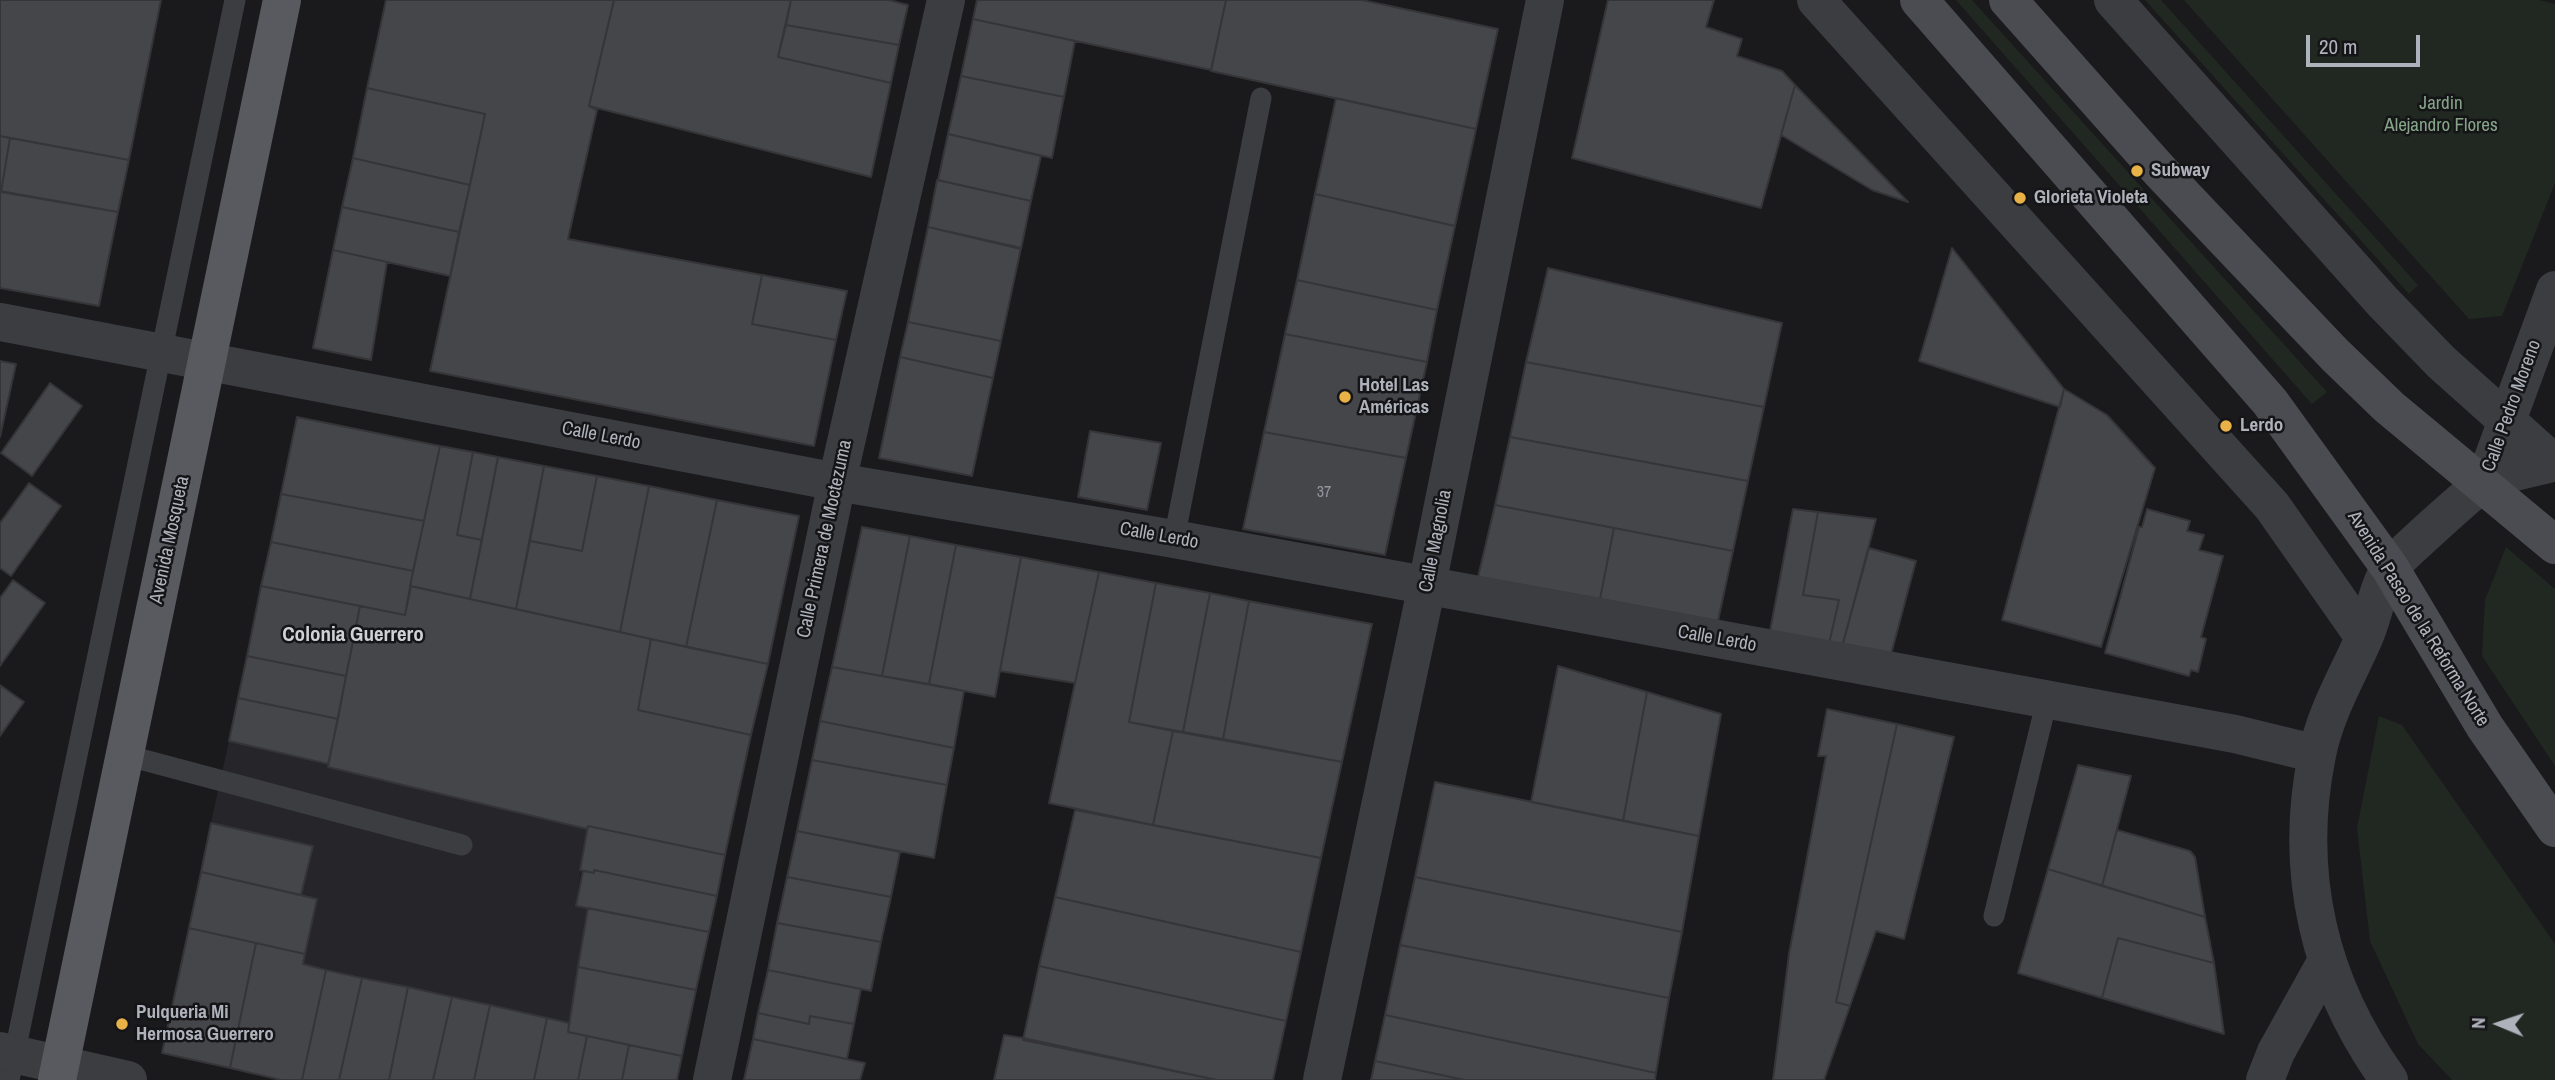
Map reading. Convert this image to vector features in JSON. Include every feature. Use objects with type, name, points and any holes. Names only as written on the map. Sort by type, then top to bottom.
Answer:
[{"type":"main road","name":"Avenida Mosqueta","points":[[59,1072],[282,0]]},
{"type":"main road","name":"Avenida Paseo de la Reforma Norte","points":[[1919,0],[2270,402],[2390,568],[2485,727],[2555,828]]},
{"type":"main road","points":[[2008,0],[2160,171],[2335,355],[2389,407],[2484,483],[2555,545]]},
{"type":"street","name":"Calle Primera de Moctezuma","points":[[712,1080],[837,482],[946,0]]},
{"type":"street","name":"Calle Magnolia","points":[[1322,1080],[1427,585],[1545,0]]},
{"type":"street","points":[[1816,0],[2272,506],[2364,637]]},
{"type":"street","points":[[2113,0],[2382,301],[2441,362],[2554,463]]},
{"type":"street","name":"Calle Pedro Moreno","points":[[2484,483],[2555,290]]},
{"type":"street","name":"Calle Lerdo","points":[[0,323],[207,360],[837,482],[1174,539],[2047,699],[2235,734],[2317,754]]},
{"type":"street","points":[[2389,1080],[2360,1040],[2326,962],[2311,893],[2308,823],[2317,754],[2337,692],[2364,637],[2390,568],[2484,483],[2554,463]]},
{"type":"street","points":[[2265,1080],[2276,1052],[2326,962]]},
{"type":"street","points":[[8,1061],[59,1072],[128,1080]]},
{"type":"lane","points":[[8,1061],[162,352],[235,0]]},
{"type":"lane","points":[[1174,539],[1261,98]]},
{"type":"lane","points":[[1994,916],[2047,699]]},
{"type":"lane","points":[[125,755],[462,845]]},
{"type":"shaded area","points":[[229,741],[587,829],[576,905],[588,908],[569,1023],[303,964],[317,899],[301,895],[313,846],[211,823]]},
{"type":"green space","points":[[1956,0],[1972,0],[2327,392],[2312,404]]},
{"type":"green space","points":[[2145,0],[2161,0],[2418,285],[2409,294]]},
{"type":"green space","name":"Jardin Alejandro Flores","points":[[2184,0],[2539,0],[2555,4],[2555,183],[2502,316],[2469,319]]},
{"type":"green space","points":[[2506,547],[2555,589],[2555,766],[2482,656],[2485,600]]},
{"type":"green space","points":[[2379,716],[2402,725],[2555,944],[2555,1080],[2452,1080],[2418,1044],[2370,941],[2357,828]]},
{"type":"building","points":[[0,0],[161,0],[129,160],[0,136]]},
{"type":"building","points":[[386,0],[614,0],[589,106],[597,110],[568,239],[762,275],[752,324],[836,340],[814,446],[430,371],[485,114],[367,88]]},
{"type":"building","points":[[614,0],[791,0],[778,57],[891,83],[871,177],[589,106]]},
{"type":"building","points":[[791,0],[889,0],[908,5],[899,45],[786,25]]},
{"type":"building","points":[[977,0],[1226,0],[1211,70],[973,19]]},
{"type":"building","points":[[1226,0],[1362,0],[1498,29],[1476,129],[1211,71]]},
{"type":"building","points":[[1608,0],[1714,0],[1706,27],[1742,39],[1737,56],[1782,71],[1795,85],[1761,208],[1572,158]]},
{"type":"building","points":[[973,19],[1075,41],[1064,97],[961,76]]},
{"type":"building","points":[[786,25],[899,45],[891,83],[778,57]]},
{"type":"building","points":[[961,76],[1064,97],[1052,158],[948,134]]},
{"type":"building","points":[[1795,85],[1908,202],[1872,190],[1781,135]]},
{"type":"building","points":[[367,88],[485,114],[470,185],[353,158]]},
{"type":"building","points":[[1336,98],[1476,129],[1455,226],[1315,194]]},
{"type":"building","points":[[948,134],[1041,156],[1031,201],[938,180]]},
{"type":"building","points":[[0,136],[10,138],[1,192],[0,191]]},
{"type":"building","points":[[10,138],[129,160],[118,212],[1,192]]},
{"type":"building","points":[[353,158],[470,185],[459,232],[342,207]]},
{"type":"building","points":[[937,180],[1031,201],[1021,249],[928,227]]},
{"type":"building","points":[[0,191],[118,212],[99,306],[0,288]]},
{"type":"building","points":[[1315,194],[1455,226],[1437,310],[1297,280]]},
{"type":"building","points":[[342,207],[459,232],[450,276],[333,250]]},
{"type":"building","points":[[928,227],[1021,248],[1001,341],[908,322]]},
{"type":"building","points":[[1952,248],[2064,389],[2060,407],[1919,361]]},
{"type":"building","points":[[333,250],[387,262],[371,360],[313,348]]},
{"type":"building","points":[[1548,268],[1782,323],[1764,407],[1526,362]]},
{"type":"building","points":[[762,275],[847,291],[836,340],[752,324]]},
{"type":"building","points":[[1297,280],[1437,310],[1427,362],[1285,334]]},
{"type":"building","points":[[908,322],[1001,341],[993,378],[900,357]]},
{"type":"building","name":"Hotel Las Américas","points":[[1285,334],[1427,362],[1406,458],[1264,432]]},
{"type":"building","points":[[900,357],[993,378],[972,476],[879,458]]},
{"type":"building","points":[[0,361],[16,364],[0,437]]},
{"type":"building","points":[[1526,362],[1764,407],[1748,481],[1510,437]]},
{"type":"building","points":[[50,383],[82,406],[32,476],[1,453]]},
{"type":"building","points":[[2064,389],[2107,415],[2155,468],[2101,647],[2002,620]]},
{"type":"building","points":[[297,417],[440,446],[424,521],[281,494]]},
{"type":"building","points":[[1090,431],[1161,443],[1147,510],[1078,497]]},
{"type":"building","points":[[1264,432],[1406,458],[1385,555],[1243,529]]},
{"type":"building","points":[[1510,437],[1748,481],[1733,551],[1495,505]]},
{"type":"building","points":[[440,446],[473,452],[457,535],[482,540],[470,599],[410,586]]},
{"type":"building","points":[[473,452],[498,457],[482,540],[457,535]]},
{"type":"building","points":[[498,457],[544,466],[516,609],[470,599]]},
{"type":"building","points":[[544,466],[597,476],[582,551],[530,541]]},
{"type":"building","points":[[597,476],[649,486],[620,632],[516,609],[530,541],[582,551]]},
{"type":"building","points":[[29,483],[61,506],[11,576],[0,568],[0,523]]},
{"type":"building","points":[[649,486],[717,500],[686,647],[620,632]]},
{"type":"building","points":[[281,494],[424,521],[413,571],[271,542]]},
{"type":"building","points":[[717,500],[799,516],[768,664],[686,647]]},
{"type":"building","points":[[1495,505],[1614,528],[1600,599],[1478,577]]},
{"type":"building","points":[[1793,509],[1818,512],[1803,595],[1839,600],[1829,644],[1770,631]]},
{"type":"building","points":[[2147,509],[2190,521],[2187,531],[2204,535],[2199,550],[2223,556],[2201,637],[2206,639],[2198,672],[2191,670],[2189,676],[2105,653],[2139,527],[2142,527]]},
{"type":"building","points":[[1818,512],[1876,519],[1842,647],[1829,644],[1839,600],[1803,595]]},
{"type":"building","points":[[862,527],[910,536],[882,676],[832,667]]},
{"type":"building","points":[[1614,528],[1733,551],[1718,621],[1600,599]]},
{"type":"building","points":[[910,536],[956,545],[929,684],[882,676]]},
{"type":"building","points":[[271,542],[413,571],[405,615],[261,586]]},
{"type":"building","points":[[956,545],[1021,557],[995,697],[929,684]]},
{"type":"building","points":[[1869,548],[1916,561],[1890,658],[1842,647]]},
{"type":"building","points":[[1021,557],[1099,572],[1075,683],[1000,671]]},
{"type":"building","points":[[1099,572],[1156,583],[1129,722],[1173,731],[1153,825],[1049,803]]},
{"type":"building","points":[[13,580],[45,603],[0,666],[0,598]]},
{"type":"building","points":[[1156,583],[1210,593],[1183,732],[1129,722]]},
{"type":"building","points":[[261,586],[360,606],[346,676],[247,656]]},
{"type":"building","points":[[411,586],[651,639],[638,710],[751,735],[725,855],[588,826],[587,829],[328,767],[360,606],[405,615]]},
{"type":"building","points":[[1210,593],[1249,601],[1223,739],[1183,732]]},
{"type":"building","points":[[1249,601],[1372,624],[1342,762],[1223,739]]},
{"type":"building","points":[[651,639],[768,664],[751,735],[638,710]]},
{"type":"building","points":[[247,656],[346,676],[338,719],[238,698]]},
{"type":"building","points":[[1558,666],[1647,692],[1623,821],[1531,802]]},
{"type":"building","points":[[832,667],[964,691],[954,748],[820,721]]},
{"type":"building","points":[[0,685],[24,702],[0,736]]},
{"type":"building","points":[[1647,692],[1721,714],[1699,836],[1623,821]]},
{"type":"building","points":[[238,698],[338,719],[328,764],[229,741]]},
{"type":"building","points":[[1827,709],[1897,724],[1836,1002],[1850,1006],[1824,1080],[1773,1080],[1789,954],[1826,756],[1818,756]]},
{"type":"building","points":[[820,721],[954,748],[947,785],[812,760]]},
{"type":"building","points":[[1897,724],[1954,737],[1904,939],[1876,931],[1850,1006],[1836,1002]]},
{"type":"building","points":[[1173,731],[1342,762],[1321,858],[1153,825]]},
{"type":"building","points":[[812,760],[947,785],[934,858],[797,831]]},
{"type":"building","points":[[2078,765],[2131,776],[2102,886],[2048,869]]},
{"type":"building","points":[[1435,782],[1699,836],[1682,932],[1415,877]]},
{"type":"building","points":[[1075,810],[1321,858],[1301,952],[1055,897]]},
{"type":"building","points":[[211,823],[313,846],[301,895],[201,872]]},
{"type":"building","points":[[588,826],[725,855],[717,896],[594,870],[594,873],[580,870]]},
{"type":"building","points":[[2117,830],[2190,851],[2195,857],[2205,917],[2102,886]]},
{"type":"building","points":[[797,831],[900,852],[891,897],[787,877]]},
{"type":"building","points":[[2048,869],[2205,917],[2214,963],[2118,938],[2102,998],[2018,973]]},
{"type":"building","points":[[594,870],[717,896],[709,932],[576,906],[583,871],[594,873]]},
{"type":"building","points":[[201,872],[317,899],[305,954],[189,928]]},
{"type":"building","points":[[787,877],[891,897],[881,942],[777,923]]},
{"type":"building","points":[[1415,877],[1682,932],[1669,998],[1400,945]]},
{"type":"building","points":[[1055,897],[1301,952],[1286,1021],[1039,966]]},
{"type":"building","points":[[588,908],[709,932],[696,990],[578,967]]},
{"type":"building","points":[[777,923],[881,942],[871,991],[768,970]]},
{"type":"building","points":[[189,928],[256,943],[230,1068],[162,1053]]},
{"type":"building","points":[[2118,938],[2214,963],[2224,1034],[2102,998]]},
{"type":"building","points":[[256,943],[305,954],[303,964],[326,970],[302,1080],[281,1080],[230,1068]]},
{"type":"building","points":[[1400,945],[1669,998],[1656,1073],[1385,1015]]},
{"type":"building","points":[[1039,966],[1286,1021],[1273,1080],[1217,1080],[1023,1040]]},
{"type":"building","points":[[578,967],[696,990],[682,1056],[568,1032]]},
{"type":"building","points":[[326,970],[362,978],[339,1080],[302,1080]]},
{"type":"building","points":[[768,970],[861,989],[854,1024],[810,1016],[809,1024],[758,1013]]},
{"type":"building","points":[[362,978],[408,987],[389,1080],[339,1080]]},
{"type":"building","points":[[408,987],[452,997],[433,1080],[389,1080]]},
{"type":"building","points":[[452,997],[490,1005],[474,1080],[433,1080]]},
{"type":"building","points":[[490,1005],[547,1018],[534,1080],[474,1080]]},
{"type":"building","points":[[758,1013],[809,1024],[810,1016],[854,1024],[847,1059],[753,1039]]},
{"type":"building","points":[[1385,1015],[1656,1073],[1655,1080],[1465,1080],[1375,1061]]},
{"type":"building","points":[[547,1018],[569,1023],[568,1032],[587,1036],[578,1080],[534,1080]]},
{"type":"building","points":[[1004,1035],[1023,1038],[1217,1080],[994,1080]]},
{"type":"building","points":[[587,1036],[629,1045],[622,1080],[578,1080]]},
{"type":"building","points":[[753,1039],[865,1063],[860,1080],[744,1080]]},
{"type":"building","points":[[629,1045],[682,1056],[677,1080],[622,1080]]},
{"type":"building","points":[[1375,1061],[1465,1080],[1371,1080]]},
{"type":"place","name":"Subway","points":[[2137,171]]},
{"type":"place","name":"Glorieta Violeta","points":[[2020,198]]},
{"type":"place","name":"Hotel Las Américas","points":[[1345,397]]},
{"type":"place","name":"Lerdo","points":[[2226,426]]},
{"type":"place","name":"Pulqueria Mi Hermosa Guerrero","points":[[122,1024]]},
{"type":"district","name":"Colonia Guerrero","points":[[353,635]]}]
